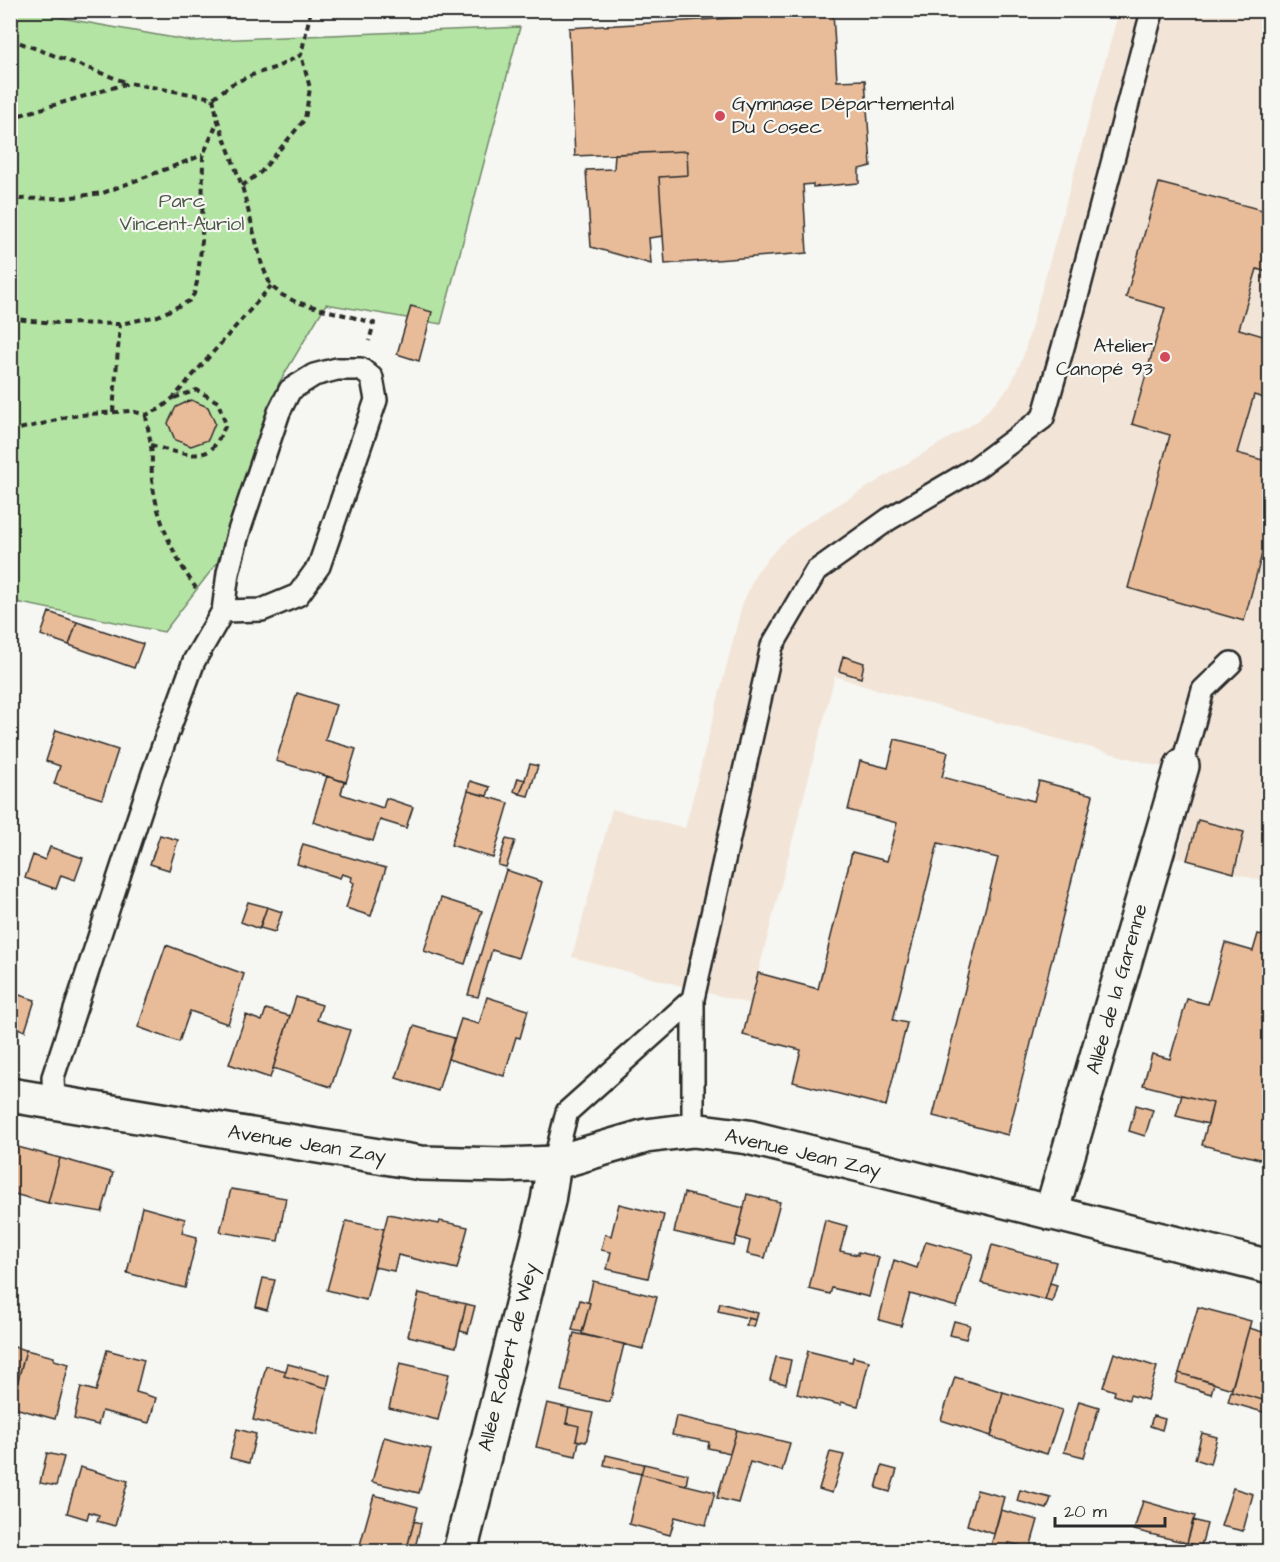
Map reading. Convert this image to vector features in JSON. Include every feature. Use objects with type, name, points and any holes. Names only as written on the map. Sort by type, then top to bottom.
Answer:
[{"type":"street","name":"Allée de la Garenne","points":[[1051,1213],[1182,766]]},
{"type":"street","name":"Avenue Jean Zay","points":[[10,1095],[421,1163],[506,1165],[554,1163],[646,1136],[693,1131],[748,1137],[1269,1267]]},
{"type":"street","name":"Allée Robert de Wey","points":[[460,1551],[548,1201],[554,1163]]},
{"type":"lane","points":[[693,1131],[693,999],[772,646],[816,572],[889,519],[976,468],[1043,418],[1153,10]]},
{"type":"lane","points":[[54,1103],[53,1077],[153,772],[194,661],[223,611],[228,573],[238,534],[279,412],[290,390],[314,375],[337,369],[361,369],[372,378],[376,400],[319,566],[298,595],[262,610],[223,611]]},
{"type":"lane","points":[[1182,766],[1203,690],[1231,663]]},
{"type":"lane","points":[[554,1163],[567,1112],[693,999]]},
{"type":"path","points":[[242,186],[261,172],[306,119],[310,88],[302,55],[311,10]]},
{"type":"path","points":[[10,39],[129,83],[213,98],[232,84],[302,55]]},
{"type":"path","points":[[10,118],[129,83]]},
{"type":"path","points":[[213,98],[218,121],[242,186],[262,265],[271,286],[296,302],[374,323],[361,369]]},
{"type":"path","points":[[10,318],[58,323],[120,324],[158,316],[189,301],[194,294],[197,282],[202,241],[203,155],[218,121]]},
{"type":"path","points":[[10,195],[20,199],[64,198],[103,193],[203,155]]},
{"type":"path","points":[[10,431],[66,417],[131,411],[146,415],[160,409],[173,398],[271,286]]},
{"type":"path","points":[[113,412],[120,324]]},
{"type":"path","points":[[151,445],[172,452],[197,455],[213,448],[226,425],[218,402],[197,390],[173,398]]},
{"type":"path","points":[[146,415],[151,445],[152,479],[162,524],[179,562],[198,591]]},
{"type":"shaded area","points":[[1119,11],[1269,11],[1269,883],[1177,857],[1198,777],[864,686],[835,676],[750,1004],[572,957],[612,809],[685,828],[742,605],[756,573],[778,547],[803,526],[979,420],[1010,386],[1023,357]]},
{"type":"green space","name":"Parc Vincent-Auriol","points":[[10,11],[40,11],[67,19],[191,41],[520,27],[441,324],[326,304],[279,383],[217,563],[164,632],[11,601]]},
{"type":"building","name":"Gymnase Départemental Du Cosec","points":[[833,12],[837,81],[865,80],[871,166],[859,169],[859,183],[813,187],[813,184],[803,185],[807,253],[665,264],[659,177],[688,175],[687,151],[575,156],[569,28]]},
{"type":"building","points":[[687,151],[688,175],[659,177],[663,236],[649,238],[651,264],[591,247],[586,170],[614,169],[615,154]]},
{"type":"building","points":[[1159,183],[1270,212],[1270,273],[1257,269],[1239,329],[1270,338],[1270,400],[1254,395],[1237,453],[1270,462],[1270,524],[1244,621],[1128,588],[1170,435],[1132,424],[1165,308],[1126,297]]},
{"type":"building","points":[[411,306],[432,312],[419,361],[397,354]]},
{"type":"building","points":[[191,400],[208,407],[215,423],[208,440],[191,446],[175,440],[168,423],[176,407]]},
{"type":"building","points":[[49,612],[77,622],[69,645],[41,635]]},
{"type":"building","points":[[77,622],[143,644],[134,668],[69,645]]},
{"type":"building","points":[[843,656],[864,663],[861,678],[839,671]]},
{"type":"building","points":[[297,693],[336,705],[325,740],[356,749],[346,782],[276,761]]},
{"type":"building","points":[[56,730],[118,750],[102,799],[54,784],[60,766],[46,761]]},
{"type":"building","points":[[895,739],[948,752],[942,777],[1034,801],[1039,781],[1093,795],[1008,1135],[933,1116],[998,858],[938,843],[893,1020],[907,1023],[886,1106],[793,1082],[801,1050],[743,1035],[758,973],[818,989],[852,852],[887,861],[897,823],[848,810],[860,761],[888,768]]},
{"type":"building","points":[[530,764],[538,766],[528,796],[520,794]]},
{"type":"building","points":[[327,776],[344,782],[341,794],[383,808],[386,798],[413,807],[406,828],[380,820],[373,841],[313,822]]},
{"type":"building","points":[[518,778],[525,780],[520,794],[514,791]]},
{"type":"building","points":[[470,781],[490,787],[487,796],[468,791]]},
{"type":"building","points":[[468,791],[509,803],[493,858],[451,845]]},
{"type":"building","points":[[1198,820],[1244,832],[1234,873],[1187,860]]},
{"type":"building","points":[[160,835],[178,840],[169,870],[150,864]]},
{"type":"building","points":[[506,839],[515,841],[506,867],[498,865]]},
{"type":"building","points":[[303,844],[386,868],[371,916],[346,908],[354,883],[351,881],[352,877],[342,874],[340,878],[297,864]]},
{"type":"building","points":[[50,847],[83,858],[75,880],[61,875],[56,889],[25,878],[33,855],[45,860]]},
{"type":"building","points":[[506,870],[542,882],[518,958],[492,950],[478,997],[468,995]]},
{"type":"building","points":[[441,898],[482,911],[465,964],[424,951]]},
{"type":"building","points":[[248,902],[267,907],[259,929],[241,922]]},
{"type":"building","points":[[267,907],[282,912],[275,932],[260,928]]},
{"type":"building","points":[[1258,934],[1270,937],[1270,1141],[1264,1160],[1202,1145],[1213,1103],[1143,1085],[1152,1054],[1170,1059],[1187,999],[1208,1004],[1225,943],[1253,951]]},
{"type":"building","points":[[166,945],[244,974],[228,1024],[190,1011],[179,1042],[138,1027]]},
{"type":"building","points":[[10,992],[35,1000],[25,1031],[10,1025]]},
{"type":"building","points":[[296,997],[322,1005],[317,1020],[350,1030],[331,1087],[273,1068]]},
{"type":"building","points":[[487,997],[528,1010],[520,1038],[516,1037],[504,1076],[448,1059],[461,1019],[479,1024]]},
{"type":"building","points":[[266,1009],[290,1016],[270,1078],[229,1064],[246,1015],[262,1021]]},
{"type":"building","points":[[414,1026],[454,1038],[438,1091],[396,1078]]},
{"type":"building","points":[[1182,1095],[1213,1103],[1208,1124],[1176,1116]]},
{"type":"building","points":[[1136,1105],[1153,1110],[1145,1136],[1129,1131]]},
{"type":"building","points":[[10,1145],[60,1158],[48,1203],[10,1193]]},
{"type":"building","points":[[60,1158],[113,1173],[102,1212],[48,1203]]},
{"type":"building","points":[[231,1189],[286,1198],[278,1241],[220,1232]]},
{"type":"building","points":[[684,1193],[744,1208],[734,1246],[674,1232]]},
{"type":"building","points":[[747,1194],[780,1202],[765,1258],[747,1254],[750,1241],[737,1237]]},
{"type":"building","points":[[619,1204],[664,1215],[648,1278],[607,1269],[611,1252],[601,1250],[605,1234],[611,1236]]},
{"type":"building","points":[[142,1207],[185,1219],[182,1233],[197,1237],[185,1288],[127,1273]]},
{"type":"building","points":[[388,1214],[468,1227],[457,1269],[398,1255],[394,1271],[374,1267]]},
{"type":"building","points":[[825,1220],[847,1226],[840,1251],[879,1257],[869,1297],[832,1288],[830,1294],[809,1289]]},
{"type":"building","points":[[346,1221],[384,1229],[366,1300],[327,1290]]},
{"type":"building","points":[[926,1241],[973,1254],[957,1307],[910,1294],[901,1326],[879,1320],[894,1260],[917,1268]]},
{"type":"building","points":[[992,1245],[1056,1262],[1045,1300],[981,1283]]},
{"type":"building","points":[[263,1278],[275,1280],[267,1310],[256,1307]]},
{"type":"building","points":[[593,1281],[657,1297],[643,1349],[582,1334]]},
{"type":"building","points":[[1050,1283],[1057,1285],[1052,1302],[1045,1300]]},
{"type":"building","points":[[419,1293],[466,1304],[456,1347],[408,1336]]},
{"type":"building","points":[[580,1300],[590,1303],[582,1332],[572,1330]]},
{"type":"building","points":[[720,1303],[758,1313],[756,1320],[718,1311]]},
{"type":"building","points":[[466,1304],[475,1306],[468,1333],[460,1331]]},
{"type":"building","points":[[1198,1307],[1251,1321],[1232,1389],[1179,1373]]},
{"type":"building","points":[[749,1318],[756,1320],[754,1327],[746,1325]]},
{"type":"building","points":[[954,1321],[970,1325],[966,1339],[950,1335]]},
{"type":"building","points":[[1249,1328],[1270,1334],[1270,1402],[1231,1391]]},
{"type":"building","points":[[574,1333],[624,1344],[610,1402],[561,1391]]},
{"type":"building","points":[[10,1346],[26,1350],[11,1407],[10,1407]]},
{"type":"building","points":[[26,1350],[54,1357],[54,1360],[69,1364],[55,1419],[11,1407]]},
{"type":"building","points":[[107,1350],[144,1360],[136,1392],[156,1398],[149,1423],[102,1411],[98,1425],[74,1419],[81,1387],[96,1391]]},
{"type":"building","points":[[808,1351],[852,1362],[853,1357],[869,1361],[858,1406],[841,1402],[841,1405],[797,1394]]},
{"type":"building","points":[[1114,1353],[1157,1367],[1147,1400],[1130,1395],[1129,1400],[1114,1395],[1115,1391],[1103,1387]]},
{"type":"building","points":[[776,1357],[791,1360],[786,1384],[770,1380]]},
{"type":"building","points":[[400,1363],[449,1374],[438,1420],[389,1408]]},
{"type":"building","points":[[288,1364],[330,1375],[327,1388],[284,1376]]},
{"type":"building","points":[[266,1366],[286,1371],[284,1376],[327,1388],[317,1435],[253,1420]]},
{"type":"building","points":[[1179,1373],[1214,1383],[1211,1394],[1176,1383]]},
{"type":"building","points":[[955,1377],[1003,1392],[991,1436],[941,1420]]},
{"type":"building","points":[[1231,1391],[1270,1402],[1270,1414],[1228,1402]]},
{"type":"building","points":[[1003,1392],[1062,1410],[1047,1454],[991,1437]]},
{"type":"building","points":[[1079,1401],[1099,1407],[1084,1457],[1064,1452]]},
{"type":"building","points":[[547,1403],[569,1408],[566,1423],[579,1426],[576,1456],[536,1447]]},
{"type":"building","points":[[569,1408],[593,1413],[586,1442],[576,1440],[579,1426],[566,1423]]},
{"type":"building","points":[[676,1416],[737,1430],[730,1453],[708,1448],[709,1442],[672,1435]]},
{"type":"building","points":[[1153,1416],[1165,1419],[1162,1430],[1150,1426]]},
{"type":"building","points":[[237,1429],[256,1434],[249,1463],[230,1458]]},
{"type":"building","points":[[737,1430],[790,1443],[782,1471],[750,1462],[738,1503],[717,1498]]},
{"type":"building","points":[[1202,1433],[1217,1437],[1210,1464],[1195,1459]]},
{"type":"building","points":[[384,1437],[431,1449],[419,1493],[372,1482]]},
{"type":"building","points":[[830,1452],[844,1455],[832,1493],[819,1489]]},
{"type":"building","points":[[47,1453],[64,1457],[56,1486],[40,1483]]},
{"type":"building","points":[[606,1455],[644,1464],[641,1474],[604,1465]]},
{"type":"building","points":[[644,1464],[688,1474],[686,1485],[641,1474]]},
{"type":"building","points":[[882,1466],[897,1470],[890,1492],[876,1488]]},
{"type":"building","points":[[80,1467],[128,1481],[115,1526],[97,1521],[99,1515],[89,1512],[87,1519],[67,1513]]},
{"type":"building","points":[[641,1474],[715,1492],[706,1525],[675,1517],[670,1535],[629,1524]]},
{"type":"building","points":[[1233,1488],[1253,1494],[1243,1531],[1221,1526]]},
{"type":"building","points":[[977,1490],[1004,1497],[994,1534],[967,1525]]},
{"type":"building","points":[[1020,1490],[1051,1498],[1047,1509],[1017,1501]]},
{"type":"building","points":[[374,1495],[418,1507],[406,1552],[386,1552],[360,1545]]},
{"type":"building","points":[[1143,1501],[1195,1516],[1187,1543],[1134,1530]]},
{"type":"building","points":[[1001,1510],[1038,1520],[1030,1548],[1009,1543],[1006,1552],[990,1549]]},
{"type":"building","points":[[1193,1520],[1207,1524],[1201,1546],[1187,1543]]},
{"type":"building","points":[[414,1521],[421,1523],[414,1552],[406,1552]]},
{"type":"building","points":[[1187,1543],[1201,1546],[1223,1552],[1184,1552]]},
{"type":"place","name":"Gymnase Départemental Du Cosec","points":[[720,116]]},
{"type":"place","name":"Atelier Canopé 93","points":[[1165,357]]}]
